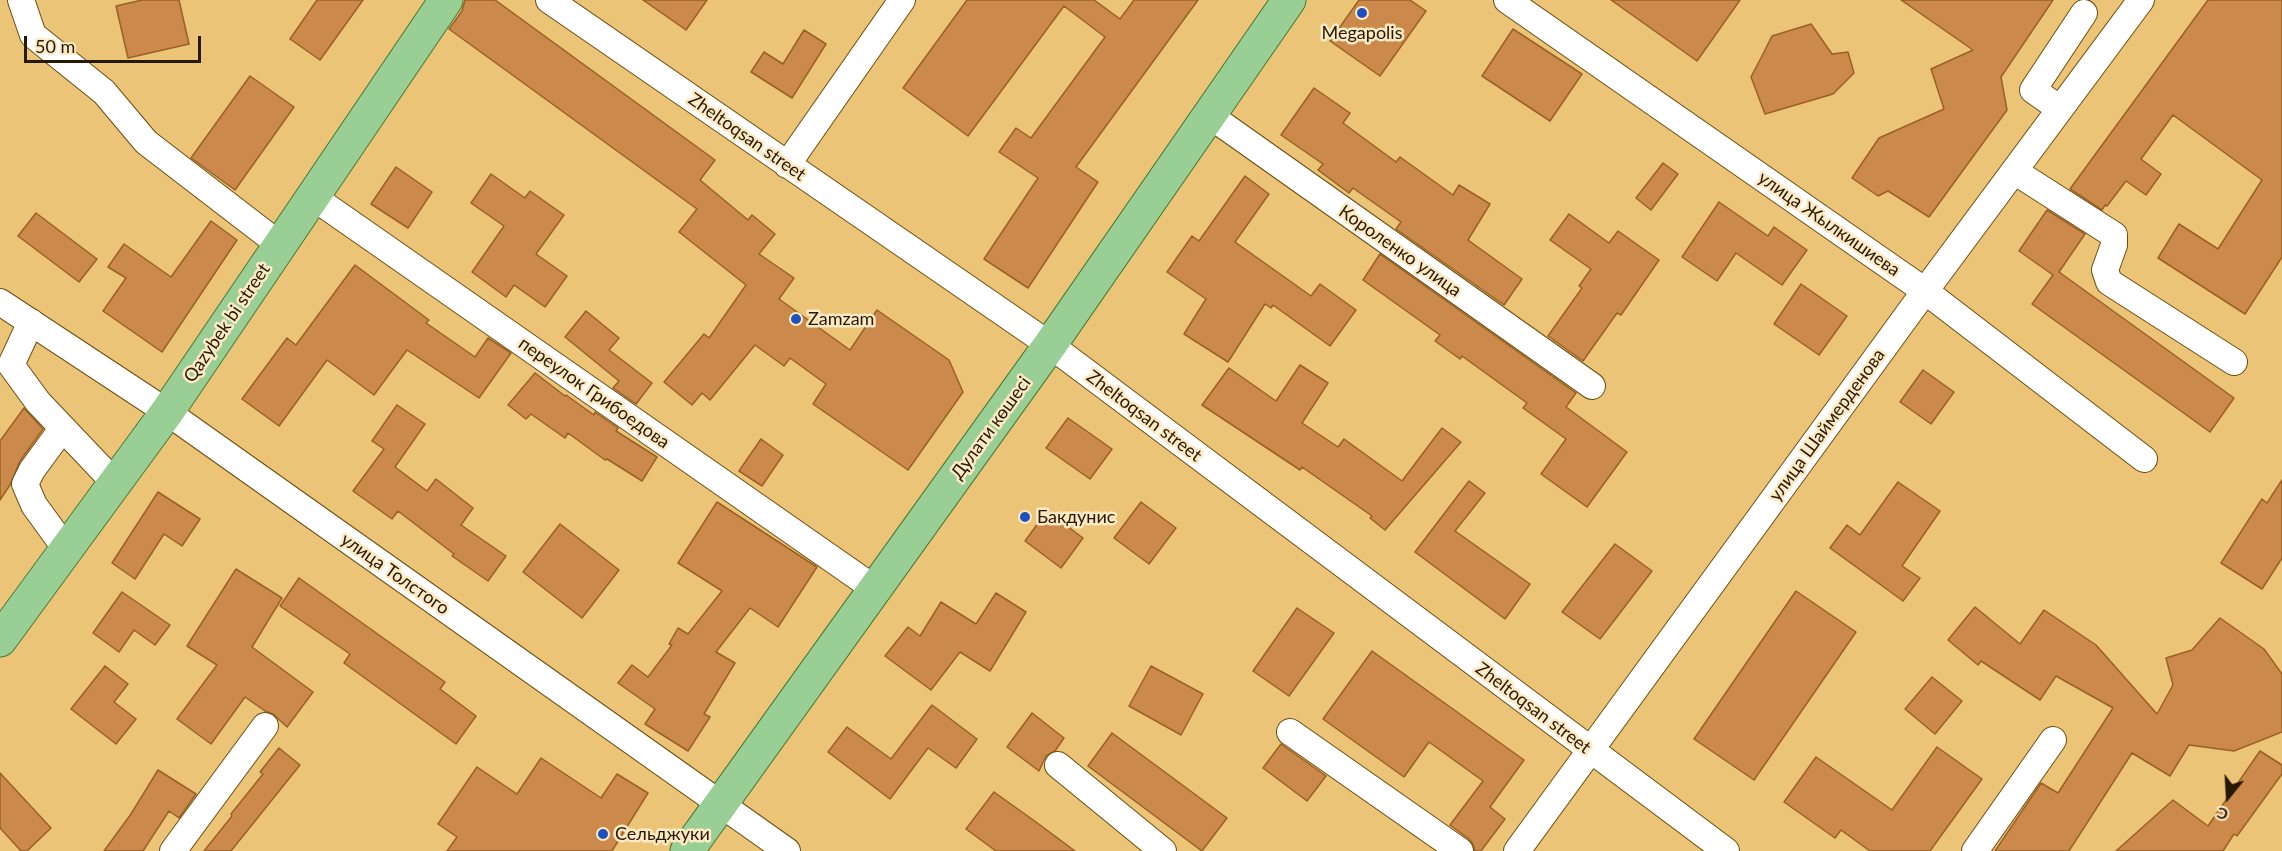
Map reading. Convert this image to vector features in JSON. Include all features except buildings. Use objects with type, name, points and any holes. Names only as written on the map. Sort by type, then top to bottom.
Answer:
[{"type":"main road","name":"Qazybek bi street","points":[[0,640],[166,412],[446,0]]},
{"type":"main road","name":"Дулати көшесі","points":[[687,851],[1050,345],[1289,0]]},
{"type":"street","points":[[21,0],[33,35],[104,92],[146,142],[280,245]]},
{"type":"street","name":"Zheltoqsan street","points":[[549,0],[1050,345],[1726,851]]},
{"type":"street","points":[[788,165],[902,0]]},
{"type":"street","name":"улица Жылкишиева","points":[[1507,0],[1925,291],[2144,459]]},
{"type":"street","name":"улица Шаймерденова","points":[[1517,851],[1925,291],[2141,0]]},
{"type":"street","points":[[2060,109],[2033,90],[2084,13]]},
{"type":"street","name":"Короленко улица","points":[[1209,115],[1592,386]]},
{"type":"street","points":[[2014,171],[2114,235],[2115,244],[2105,270],[2109,282],[2234,362]]},
{"type":"street","name":"переулок Грибоедова","points":[[313,197],[875,590]]},
{"type":"street","name":"улица Толстого","points":[[0,302],[166,412],[787,851]]},
{"type":"street","points":[[32,322],[11,365],[38,402],[115,483]]},
{"type":"street","points":[[62,429],[32,470],[25,484],[34,505],[66,549]]},
{"type":"street","points":[[173,851],[266,726]]},
{"type":"street","points":[[1290,732],[1460,851]]},
{"type":"street","points":[[1975,851],[2053,740]]},
{"type":"street","points":[[1058,765],[1163,851]]},
{"type":"place","name":"Megapolis","points":[[1362,13]]},
{"type":"place","name":"Zamzam","points":[[796,319]]},
{"type":"place","name":"Бакдунис","points":[[1025,517]]},
{"type":"place","name":"Сельджуки","points":[[603,834]]}]
